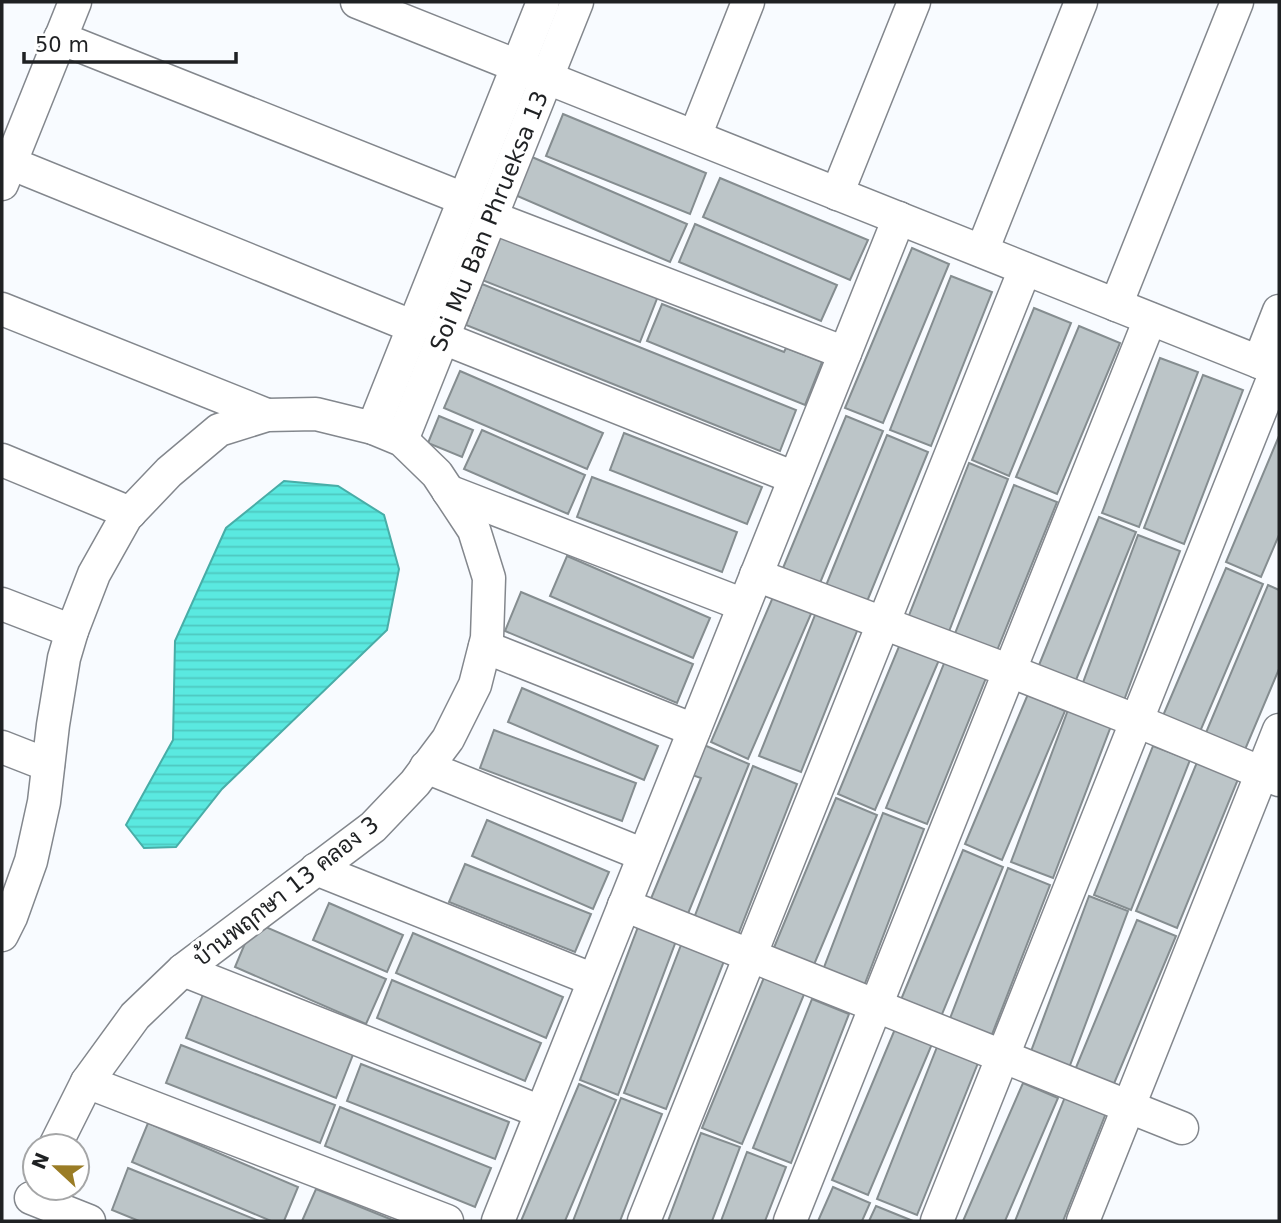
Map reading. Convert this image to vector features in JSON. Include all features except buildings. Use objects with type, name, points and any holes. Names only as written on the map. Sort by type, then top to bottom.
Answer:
[{"type":"street","points":[[75,2],[6,174],[428,332],[795,478]]},
{"type":"street","name":"Soi Mu Ban Phrueksa 13","points":[[373,428],[491,217],[532,72],[543,2]]},
{"type":"street","name":"Soi Mu Ban Phrueksa 13","points":[[402,440],[464,199],[532,72],[577,2]]},
{"type":"street","points":[[695,136],[748,2]]},
{"type":"street","points":[[837,194],[914,2]]},
{"type":"street","points":[[982,251],[1081,2]]},
{"type":"street","points":[[1116,305],[1237,2]]},
{"type":"street","points":[[377,5],[532,72],[1272,367]]},
{"type":"street","points":[[60,38],[464,199]]},
{"type":"street","points":[[491,217],[845,353]]},
{"type":"street","points":[[498,1221],[899,218]]},
{"type":"street","points":[[644,1221],[1025,268]]},
{"type":"street","points":[[2,309],[267,415]]},
{"type":"street","points":[[937,1221],[1137,721],[1272,367],[1279,311]]},
{"type":"street","points":[[790,1221],[1150,319]]},
{"type":"street","name":"บ้านพฤกษา 13 คลอง 3","points":[[2,935],[10,894],[31,861],[44,802],[52,725],[64,658],[72,631],[94,574],[126,517],[169,472],[219,430],[267,415],[316,414],[373,428],[402,440],[438,474],[474,530],[489,578],[488,638],[475,685],[448,738],[415,782],[373,827],[183,970],[135,1016],[87,1082],[62,1132]]},
{"type":"street","points":[[2,460],[130,513]]},
{"type":"street","points":[[449,491],[744,605]]},
{"type":"street","points":[[756,575],[1010,671],[1271,776]]},
{"type":"street","points":[[2,604],[72,631]]},
{"type":"street","points":[[485,648],[694,730]]},
{"type":"street","points":[[1083,1221],[1128,1108],[1271,776],[1279,730]]},
{"type":"street","points":[[2,747],[48,765]]},
{"type":"street","points":[[426,767],[644,855]]},
{"type":"street","points":[[316,869],[594,980]]},
{"type":"street","points":[[624,905],[1182,1128]]},
{"type":"street","points":[[183,970],[541,1112]]},
{"type":"street","points":[[87,1082],[447,1221]]},
{"type":"street","points":[[29,1203],[89,1221]]},
{"type":"water","points":[[284,481],[338,486],[384,515],[399,569],[387,630],[222,789],[176,847],[144,848],[126,825],[173,740],[175,641],[226,528]]}]
